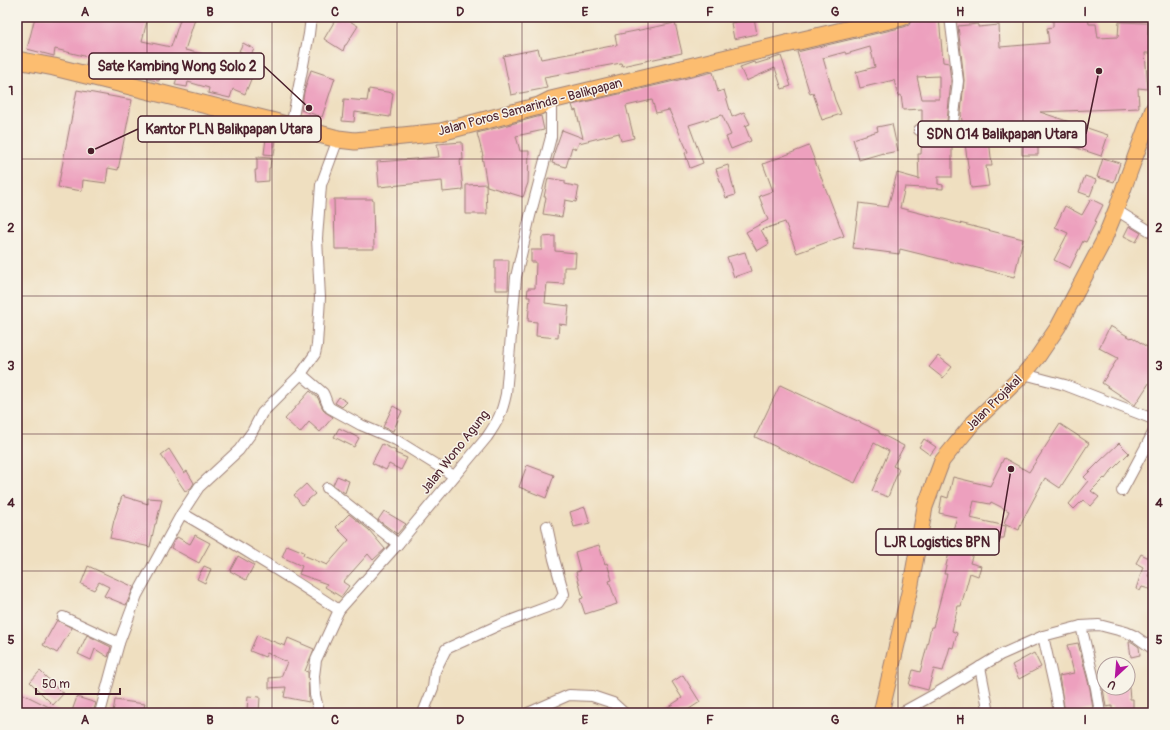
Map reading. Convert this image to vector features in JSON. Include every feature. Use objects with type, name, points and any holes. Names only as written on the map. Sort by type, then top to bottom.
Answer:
[{"type":"highway","name":"Jalan Poros Samarinda - Balikpapan","points":[[17,60],[54,67],[338,139],[355,141],[441,132],[538,106],[551,100],[902,17]]},
{"type":"main road","name":"Jalan Projakal","points":[[881,713],[911,584],[925,507],[942,461],[973,423],[1024,374],[1058,327],[1103,242],[1153,109]]},
{"type":"street","points":[[291,126],[311,17]]},
{"type":"street","points":[[919,130],[948,128],[953,124],[958,81],[950,17]]},
{"type":"street","name":"Jalan Wono Agung","points":[[319,713],[315,695],[314,676],[316,660],[339,610],[398,544],[487,437],[503,410],[506,394],[516,277],[530,216],[551,137],[551,100]]},
{"type":"street","points":[[100,713],[119,643],[138,595],[182,513],[199,487],[239,450],[252,432],[262,413],[301,374],[315,354],[320,298],[317,238],[321,186],[338,139]]},
{"type":"street","points":[[1116,210],[1153,233]]},
{"type":"street","points":[[301,374],[323,392],[330,408],[361,425],[396,440],[454,476]]},
{"type":"street","points":[[1024,374],[1065,385],[1153,419]]},
{"type":"street","points":[[1122,491],[1153,433]]},
{"type":"street","points":[[327,488],[398,544]]},
{"type":"street","points":[[182,513],[276,569],[339,610]]},
{"type":"street","points":[[423,713],[433,688],[435,670],[446,649],[499,625],[558,603],[564,594],[554,559],[548,526]]},
{"type":"street","points":[[63,617],[119,643]]},
{"type":"street","points":[[900,713],[937,693],[1000,654],[1043,636],[1081,626],[1099,625],[1126,632],[1153,649]]},
{"type":"street","points":[[1081,626],[1096,688],[1100,713]]},
{"type":"street","points":[[1043,636],[1058,713]]},
{"type":"street","points":[[980,666],[989,713]]},
{"type":"street","points":[[528,713],[569,695],[592,696],[613,703],[624,713]]},
{"type":"building","points":[[35,17],[148,17],[142,41],[171,47],[181,17],[188,17],[195,19],[185,50],[214,57],[212,64],[240,71],[242,67],[254,72],[245,94],[233,89],[230,98],[208,93],[209,88],[188,82],[187,87],[175,85],[179,69],[161,65],[159,81],[147,79],[148,72],[118,65],[116,72],[100,68],[86,64],[88,57],[55,49],[54,56],[27,49]]},
{"type":"building","points":[[337,17],[343,17],[358,26],[345,45],[343,51],[324,39]]},
{"type":"building","points":[[925,17],[939,17],[943,62],[949,63],[951,81],[947,122],[922,123],[922,109],[903,110],[901,95],[898,96],[894,80],[860,88],[856,72],[875,67],[870,47],[846,54],[845,52],[823,58],[835,100],[841,114],[822,120],[813,93],[810,94],[797,52],[904,27],[909,25],[911,20]],"holes":[[[939,76],[939,99],[922,99],[917,77]]]},
{"type":"building","points":[[1053,17],[1088,17],[1089,24],[1096,24],[1098,38],[1118,37],[1119,22],[1148,23],[1148,35],[1153,35],[1153,53],[1145,53],[1148,89],[1138,88],[1139,108],[1040,112],[1108,135],[1101,156],[1038,135],[1038,155],[1022,155],[1022,136],[989,139],[992,166],[986,166],[989,186],[971,188],[961,114],[964,80],[958,26],[978,24],[978,27],[999,25],[1000,47],[1049,43],[1047,28],[1053,27]]},
{"type":"building","points":[[754,18],[757,34],[734,39],[731,23]]},
{"type":"building","points":[[675,23],[682,53],[622,66],[621,63],[544,77],[547,88],[511,95],[503,56],[538,49],[541,59],[617,45],[615,35]]},
{"type":"building","points":[[243,43],[254,49],[250,57],[239,51]]},
{"type":"building","points":[[781,56],[791,86],[782,89],[775,68],[746,81],[740,67],[754,62],[755,64]]},
{"type":"building","points":[[311,70],[335,78],[322,117],[301,110],[304,92]]},
{"type":"building","points":[[713,72],[718,92],[724,90],[732,117],[744,112],[750,124],[745,126],[751,141],[731,149],[726,137],[731,135],[722,115],[689,125],[703,163],[690,168],[685,153],[688,152],[669,110],[656,113],[652,100],[626,106],[634,138],[621,141],[619,133],[579,143],[576,149],[572,147],[566,167],[552,163],[562,130],[583,138],[576,110],[574,111],[572,105]]},
{"type":"building","points":[[369,89],[393,93],[390,117],[355,112],[354,122],[342,121],[344,99],[367,101]]},
{"type":"building","points":[[77,90],[132,100],[118,170],[108,168],[106,183],[83,180],[82,191],[58,187]]},
{"type":"building","points":[[541,116],[544,130],[516,136],[520,151],[529,151],[528,183],[523,197],[487,186],[483,156],[477,133]]},
{"type":"building","points":[[892,124],[898,151],[883,153],[859,160],[853,139],[878,131],[877,127]]},
{"type":"building","points":[[952,134],[952,177],[938,177],[938,184],[943,185],[943,189],[905,187],[900,208],[1023,239],[1014,277],[900,249],[899,254],[853,248],[859,203],[888,207],[897,173],[919,179],[918,154],[921,154],[922,136]]},
{"type":"building","points":[[266,138],[276,139],[274,155],[264,154]]},
{"type":"building","points":[[462,142],[463,160],[460,160],[463,190],[443,192],[442,181],[379,187],[377,162],[439,157],[437,144]]},
{"type":"building","points":[[809,146],[844,236],[797,253],[785,222],[761,230],[769,244],[757,251],[746,232],[768,220],[759,196],[773,191],[763,164]]},
{"type":"building","points":[[257,157],[271,158],[269,181],[256,182],[255,170],[257,170]]},
{"type":"building","points":[[1103,158],[1120,163],[1114,182],[1097,177]]},
{"type":"building","points":[[728,165],[735,195],[726,198],[716,169]]},
{"type":"building","points":[[1085,176],[1096,180],[1090,196],[1079,192]]},
{"type":"building","points":[[548,178],[565,181],[565,184],[579,187],[576,202],[565,200],[562,217],[543,214],[546,197],[544,197]]},
{"type":"building","points":[[486,184],[487,214],[466,214],[466,185]]},
{"type":"building","points":[[334,199],[373,199],[374,249],[335,249]]},
{"type":"building","points":[[1091,199],[1103,205],[1086,242],[1083,241],[1070,268],[1054,260],[1068,233],[1055,227],[1065,206],[1082,215]]},
{"type":"building","points":[[1129,226],[1141,233],[1136,242],[1124,236]]},
{"type":"building","points":[[555,236],[555,251],[576,253],[575,267],[564,267],[564,284],[547,283],[545,303],[569,306],[567,325],[559,324],[558,338],[536,336],[537,322],[528,321],[530,297],[527,297],[528,288],[535,288],[536,262],[531,262],[531,250],[542,250],[542,237]]},
{"type":"building","points":[[745,252],[751,271],[734,277],[727,257]]},
{"type":"building","points":[[495,260],[509,260],[508,290],[495,290]]},
{"type":"building","points":[[1110,326],[1131,338],[1132,337],[1153,351],[1153,377],[1135,405],[1102,383],[1118,358],[1099,348]]},
{"type":"building","points":[[938,356],[952,367],[943,378],[929,367]]},
{"type":"building","points":[[780,385],[879,431],[879,433],[904,446],[893,466],[899,469],[888,497],[872,491],[889,451],[874,443],[855,483],[755,437]]},
{"type":"building","points":[[310,391],[318,398],[325,412],[333,417],[320,432],[309,422],[300,433],[285,419]]},
{"type":"building","points":[[339,397],[347,402],[342,407],[335,403]]},
{"type":"building","points":[[393,406],[402,411],[393,431],[383,427]]},
{"type":"building","points":[[1060,424],[1089,443],[1060,488],[1045,478],[1022,521],[1019,530],[1004,523],[1009,511],[991,502],[990,504],[974,501],[970,518],[1006,526],[1004,538],[1000,538],[997,552],[975,547],[970,563],[981,566],[978,576],[970,573],[961,606],[958,606],[952,631],[957,633],[953,648],[950,647],[943,671],[934,669],[928,690],[909,685],[913,670],[920,672],[931,627],[933,627],[947,574],[944,574],[949,553],[946,552],[957,517],[939,513],[942,496],[948,498],[953,477],[990,486],[1004,458],[1029,472]]},
{"type":"building","points":[[339,428],[359,438],[354,447],[334,437]]},
{"type":"building","points":[[924,439],[936,447],[930,455],[919,447]]},
{"type":"building","points":[[1119,443],[1129,453],[1105,479],[1104,478],[1091,491],[1099,497],[1091,506],[1083,500],[1074,509],[1069,504],[1088,481],[1084,477]]},
{"type":"building","points":[[382,444],[396,451],[395,453],[407,458],[401,470],[389,464],[386,470],[372,463]]},
{"type":"building","points":[[169,449],[184,473],[187,471],[194,483],[191,488],[185,491],[161,455]]},
{"type":"building","points":[[527,465],[554,475],[546,498],[519,487]]},
{"type":"building","points":[[337,476],[349,481],[345,493],[333,485]]},
{"type":"building","points":[[306,484],[315,494],[302,505],[294,495]]},
{"type":"building","points":[[122,496],[148,504],[148,498],[162,499],[150,547],[110,538]]},
{"type":"building","points":[[585,507],[590,523],[574,527],[570,512]]},
{"type":"building","points":[[384,511],[406,524],[397,534],[378,520]]},
{"type":"building","points":[[349,514],[369,530],[385,549],[373,560],[368,554],[343,582],[349,586],[341,597],[325,587],[327,584],[299,574],[302,566],[282,557],[287,545],[304,552],[303,555],[327,565],[349,540],[336,527]]},
{"type":"building","points":[[195,535],[210,543],[199,563],[171,548],[177,537],[190,544]]},
{"type":"building","points":[[599,545],[605,564],[607,563],[612,580],[609,581],[617,604],[585,614],[580,599],[583,598],[576,572],[580,571],[575,552]]},
{"type":"building","points":[[1141,554],[1153,560],[1153,567],[1148,576],[1153,578],[1153,590],[1142,587],[1140,591],[1136,589],[1143,567],[1136,563]]},
{"type":"building","points":[[238,556],[254,565],[246,580],[230,571]]},
{"type":"building","points":[[88,566],[134,587],[126,605],[104,596],[109,587],[99,582],[94,590],[81,584]]},
{"type":"building","points":[[204,566],[211,569],[205,583],[197,579]]},
{"type":"building","points":[[57,620],[72,628],[57,653],[43,645]]},
{"type":"building","points":[[87,635],[111,647],[108,657],[95,649],[91,660],[78,654]]},
{"type":"building","points":[[257,635],[285,646],[288,638],[314,649],[305,671],[308,672],[309,702],[284,697],[286,687],[269,688],[269,678],[281,677],[287,662],[267,653],[265,657],[250,651]]},
{"type":"building","points":[[1129,642],[1132,642],[1139,647],[1140,655],[1131,656]]},
{"type":"building","points":[[1078,643],[1090,689],[1093,709],[1074,713],[1065,713],[1059,676],[1074,673],[1067,645]]},
{"type":"building","points":[[1034,653],[1041,667],[1019,679],[1012,665]]},
{"type":"building","points":[[40,671],[61,692],[64,693],[53,705],[30,682]]},
{"type":"building","points":[[683,675],[700,702],[683,713],[659,713],[682,698],[672,682]]},
{"type":"building","points":[[17,691],[61,713],[30,713],[17,707]]},
{"type":"building","points":[[248,696],[260,697],[259,712],[247,711]]},
{"type":"building","points":[[1104,696],[1130,696],[1130,699],[1133,699],[1133,709],[1112,710],[1112,706],[1106,707]]},
{"type":"building","points":[[77,697],[96,703],[93,713],[77,713],[72,711]]},
{"type":"building","points":[[115,700],[145,704],[143,713],[113,712]]},
{"type":"place","name":"SDN 014 Balikpapan Utara","points":[[1099,71]]},
{"type":"place","name":"Sate Kambing Wong Solo 2","points":[[309,108]]},
{"type":"place","name":"Kantor PLN Balikpapan Utara","points":[[91,151]]},
{"type":"place","name":"LJR Logistics BPN","points":[[1011,469]]}]
